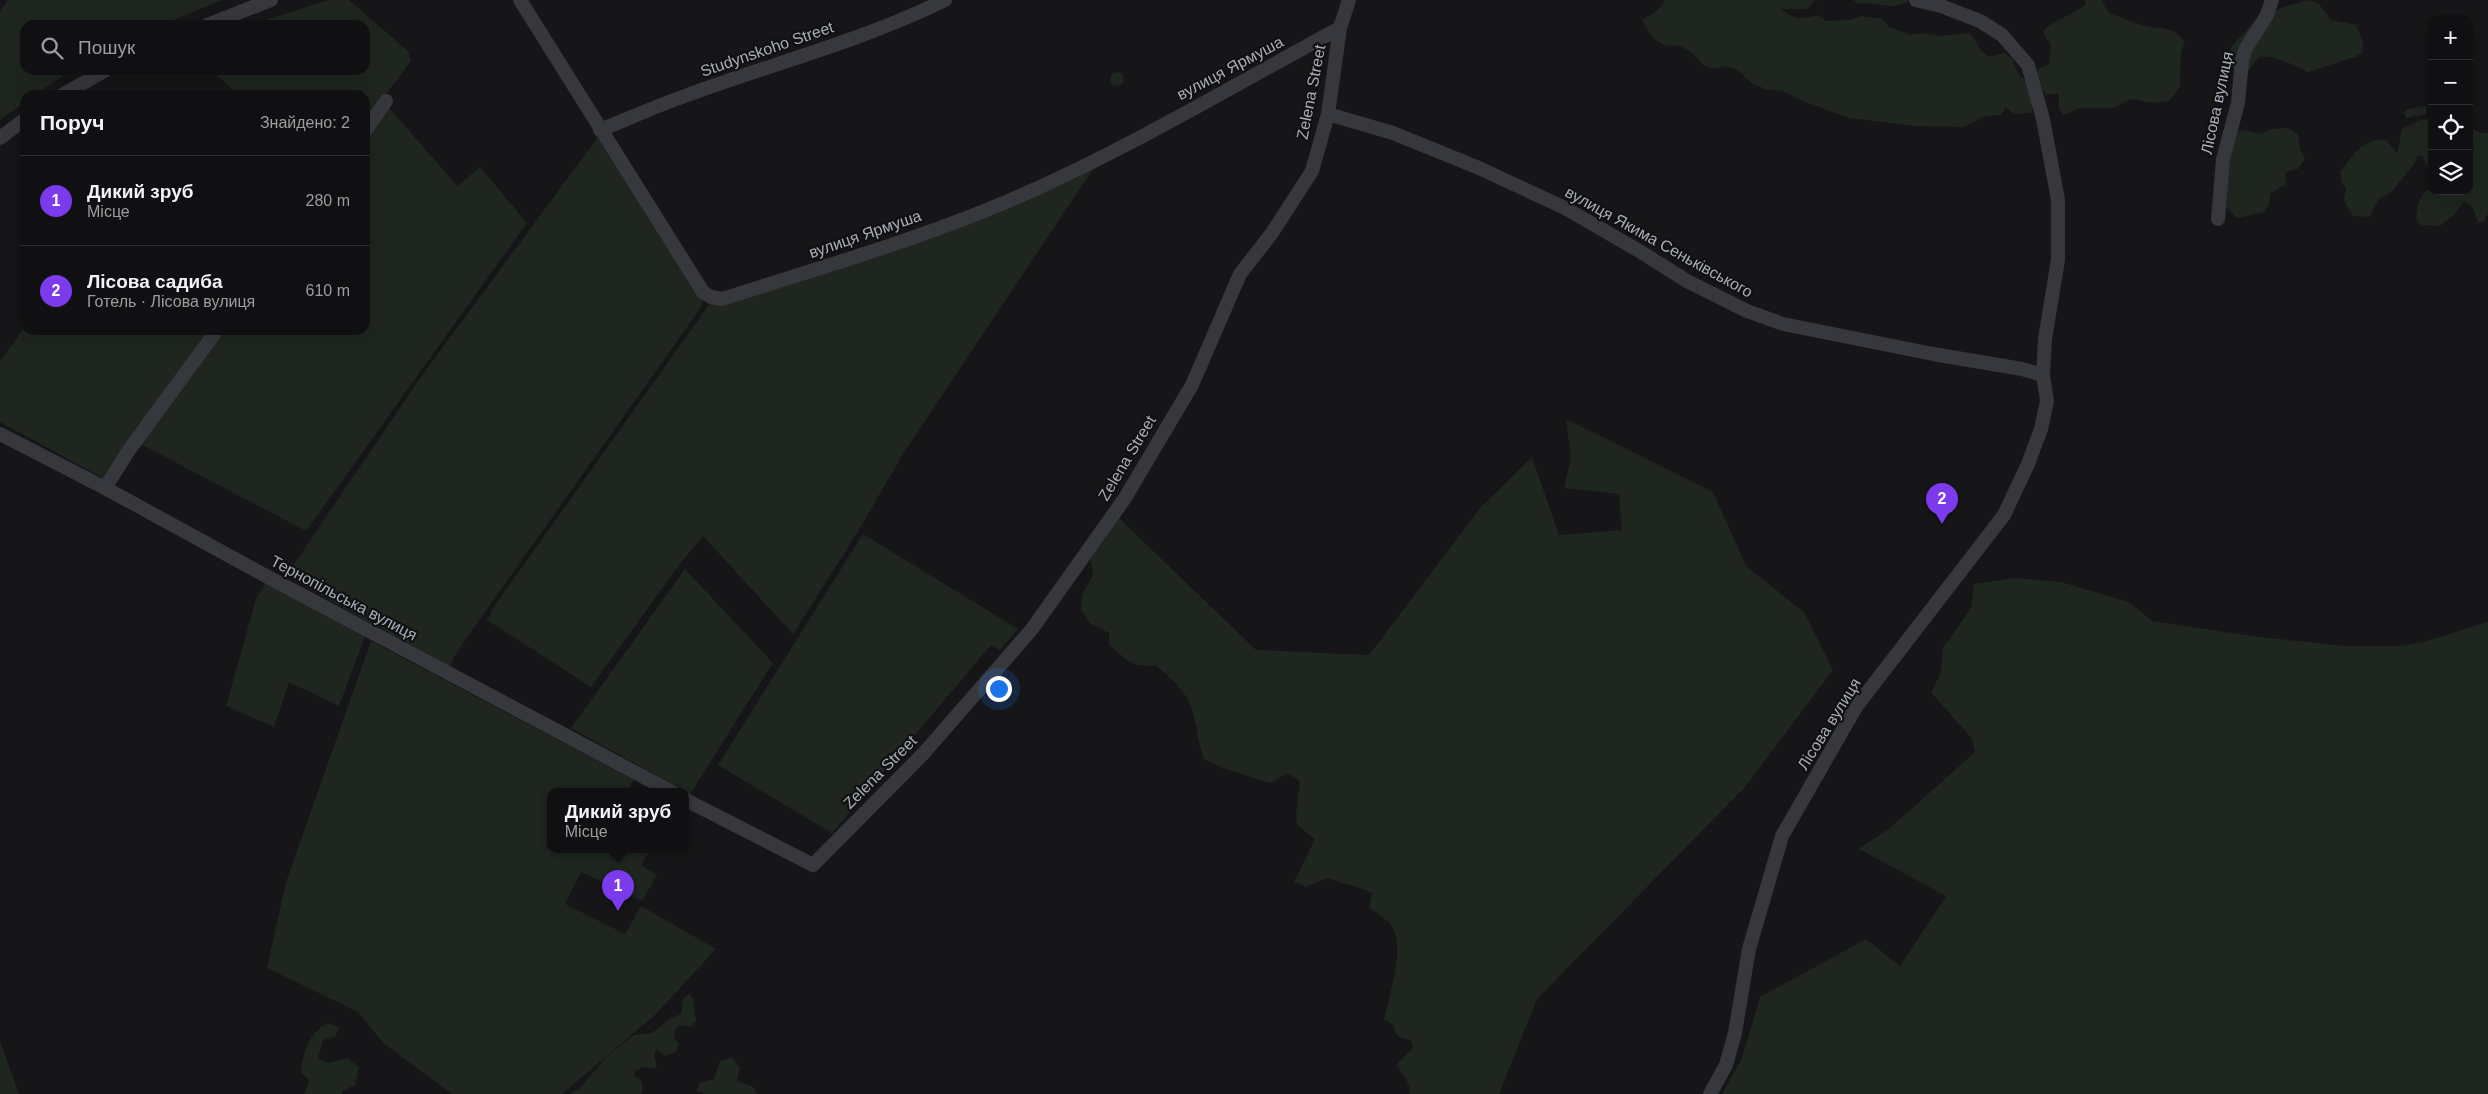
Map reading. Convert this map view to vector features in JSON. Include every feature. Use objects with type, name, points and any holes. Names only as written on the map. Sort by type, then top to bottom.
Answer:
[{"type":"street","points":[[220,20],[271,0]]},
{"type":"street","name":"вулиця Ярмуша","points":[[520,0],[703,292],[711,297],[722,299],[906,240],[1028,192],[1106,155],[1340,28]]},
{"type":"street","name":"Studynskoho Street","points":[[600,130],[684,96],[814,53],[878,29],[945,0]]},
{"type":"street","name":"Zelena Street","points":[[689,802],[813,865],[923,754],[1032,629],[1126,498],[1192,385],[1240,274],[1272,233],[1312,171],[1328,114],[1340,28],[1349,0]]},
{"type":"street","name":"Лісова вулиця","points":[[1710,1094],[1726,1065],[1735,1033],[1749,949],[1782,836],[1856,707],[2004,515],[2028,464],[2041,430],[2048,401],[2043,375],[2045,339],[2058,260],[2058,200],[2043,119],[2028,65],[2002,35],[1980,21],[1941,6],[1916,0]]},
{"type":"street","name":"Лісова вулиця","points":[[2218,219],[2223,159],[2238,104],[2242,61],[2246,48],[2267,15],[2272,0]]},
{"type":"street","points":[[71,90],[97,75]]},
{"type":"street","points":[[370,124],[386,101]]},
{"type":"street","name":"вулиця Якима Сеньківського","points":[[1328,114],[1393,134],[1479,168],[1565,208],[1687,281],[1747,312],[1783,324],[1933,354],[2022,369],[2043,375]]},
{"type":"street","points":[[0,138],[20,123]]},
{"type":"street","points":[[105,488],[135,442],[213,335]]},
{"type":"street","name":"Тернопільська вулиця","points":[[0,434],[105,488],[664,788]]},
{"type":"shaded area","points":[[8,0],[222,0],[174,20],[20,20],[20,75],[64,75],[42,90],[20,90],[20,106],[0,120],[0,12]]},
{"type":"shaded area","points":[[329,0],[349,0],[408,51],[411,61],[370,115],[370,90],[233,90],[216,75],[370,75],[370,20],[265,20]]},
{"type":"shaded area","points":[[1664,0],[1821,0],[1814,1],[1807,9],[1781,9],[1794,17],[1803,18],[1818,15],[1826,21],[1850,20],[1861,16],[1882,19],[1888,26],[1910,35],[1923,33],[1939,36],[1970,33],[1981,50],[1989,57],[2004,53],[2012,58],[2018,74],[2026,81],[2034,103],[2031,113],[2014,114],[2005,107],[2002,115],[1985,116],[1964,127],[1915,126],[1849,118],[1800,100],[1783,91],[1765,89],[1752,83],[1737,70],[1725,66],[1716,69],[1704,66],[1692,53],[1680,45],[1666,45],[1656,40],[1642,20],[1658,9]]},
{"type":"shaded area","points":[[1853,0],[1909,0],[1897,6],[1890,6],[1859,4]]},
{"type":"shaded area","points":[[2085,0],[2101,0],[2109,13],[2141,25],[2167,29],[2176,33],[2185,42],[2181,52],[2180,87],[2169,101],[2153,103],[2131,99],[2113,108],[2080,108],[2064,115],[2059,109],[2059,93],[2046,95],[2038,82],[2038,69],[2049,64],[2051,46],[2043,32],[2052,24],[2085,5]]},
{"type":"shaded area","points":[[2309,0],[2319,4],[2331,20],[2356,25],[2363,42],[2363,52],[2355,57],[2308,72],[2275,58],[2268,57],[2259,58],[2248,71],[2238,72],[2232,67],[2230,48],[2255,21],[2286,6]]},
{"type":"shaded area","points":[[1117,72],[1122,74],[1124,79],[1122,84],[1117,86],[1112,84],[1110,79],[1112,74]]},
{"type":"shaded area","points":[[387,105],[457,186],[480,167],[527,223],[306,531],[137,442],[215,335],[370,335],[370,127]]},
{"type":"shaded area","points":[[2426,106],[2426,114],[2407,118],[2403,113],[2408,109]]},
{"type":"shaded area","points":[[2428,119],[2428,166],[2422,156],[2417,156],[2415,163],[2392,191],[2378,200],[2370,217],[2353,216],[2344,201],[2346,188],[2342,183],[2340,172],[2359,148],[2371,142],[2387,140],[2397,154],[2402,129],[2420,120]]},
{"type":"shaded area","points":[[2288,128],[2298,135],[2300,150],[2305,159],[2298,169],[2285,172],[2286,184],[2270,194],[2270,201],[2265,212],[2237,218],[2226,207],[2227,166],[2234,134],[2242,130],[2260,134],[2271,129]]},
{"type":"shaded area","points":[[2473,129],[2480,133],[2488,133],[2488,213],[2483,223],[2478,222],[2472,207],[2464,201],[2454,215],[2440,226],[2421,225],[2416,219],[2417,210],[2421,197],[2427,191],[2428,195],[2473,195]]},
{"type":"shaded area","points":[[598,137],[702,297],[702,306],[463,643],[449,666],[286,576],[418,381]]},
{"type":"shaded area","points":[[1096,165],[903,454],[857,533],[793,634],[703,536],[679,565],[591,687],[487,620],[495,605],[711,302],[722,302]]},
{"type":"shaded area","points":[[20,333],[20,335],[204,335],[103,478],[0,422],[0,362]]},
{"type":"shaded area","points":[[1566,419],[1713,492],[1746,566],[1804,612],[1833,670],[1745,787],[1537,999],[1499,1094],[1409,1094],[1410,1086],[1396,1065],[1413,1048],[1411,1040],[1398,1037],[1392,1024],[1384,1020],[1397,958],[1395,934],[1390,924],[1369,907],[1372,893],[1327,878],[1306,887],[1294,882],[1315,839],[1297,825],[1296,813],[1300,781],[1288,773],[1270,783],[1222,768],[1204,759],[1191,706],[1183,692],[1173,680],[1155,665],[1134,664],[1124,658],[1109,644],[1109,633],[1090,623],[1081,609],[1082,595],[1093,575],[1091,558],[1119,518],[1256,650],[1369,655],[1481,507],[1532,457],[1559,535],[1622,530],[1619,494],[1564,488],[1571,458]]},
{"type":"shaded area","points":[[863,534],[1018,629],[1000,650],[991,645],[832,833],[718,765]]},
{"type":"shaded area","points":[[685,569],[773,663],[690,794],[689,788],[679,788],[571,728]]},
{"type":"shaded area","points":[[2014,578],[2061,582],[2129,602],[2152,621],[2252,636],[2344,646],[2400,646],[2423,642],[2488,622],[2488,1094],[1722,1094],[1742,1058],[1760,997],[1866,939],[1900,966],[1946,896],[1859,849],[1890,828],[1975,752],[1972,739],[1931,692],[1941,673],[1943,648],[1971,608],[1974,584]]},
{"type":"shaded area","points":[[266,582],[366,634],[339,706],[289,682],[274,727],[226,706],[256,599]]},
{"type":"shaded area","points":[[371,641],[634,780],[629,788],[547,788],[547,853],[648,853],[641,865],[657,875],[642,901],[581,872],[565,904],[625,934],[641,906],[716,949],[656,1014],[562,1094],[452,1094],[383,1043],[358,1012],[267,968],[286,882]]},
{"type":"shaded area","points":[[689,994],[693,999],[696,1021],[690,1027],[682,1025],[675,1029],[674,1038],[679,1044],[676,1052],[665,1056],[656,1049],[654,1056],[657,1066],[654,1069],[642,1067],[635,1072],[634,1076],[641,1080],[643,1088],[641,1094],[570,1094],[580,1088],[607,1056],[634,1035],[652,1033],[671,1018],[681,1014],[683,999]]},
{"type":"shaded area","points":[[327,1023],[339,1027],[335,1037],[323,1040],[318,1058],[328,1063],[347,1058],[359,1067],[355,1085],[342,1091],[342,1094],[304,1094],[309,1080],[301,1073],[305,1051],[311,1038]]},
{"type":"shaded area","points":[[0,1041],[19,1094],[0,1094]]},
{"type":"shaded area","points":[[731,1057],[740,1068],[737,1081],[752,1086],[758,1094],[704,1094],[697,1091],[699,1083],[714,1079],[720,1061]]},
{"type":"place","name":"Лісова садиба","points":[[1942,524]]},
{"type":"place","name":"Дикий зруб","points":[[618,911]]}]
